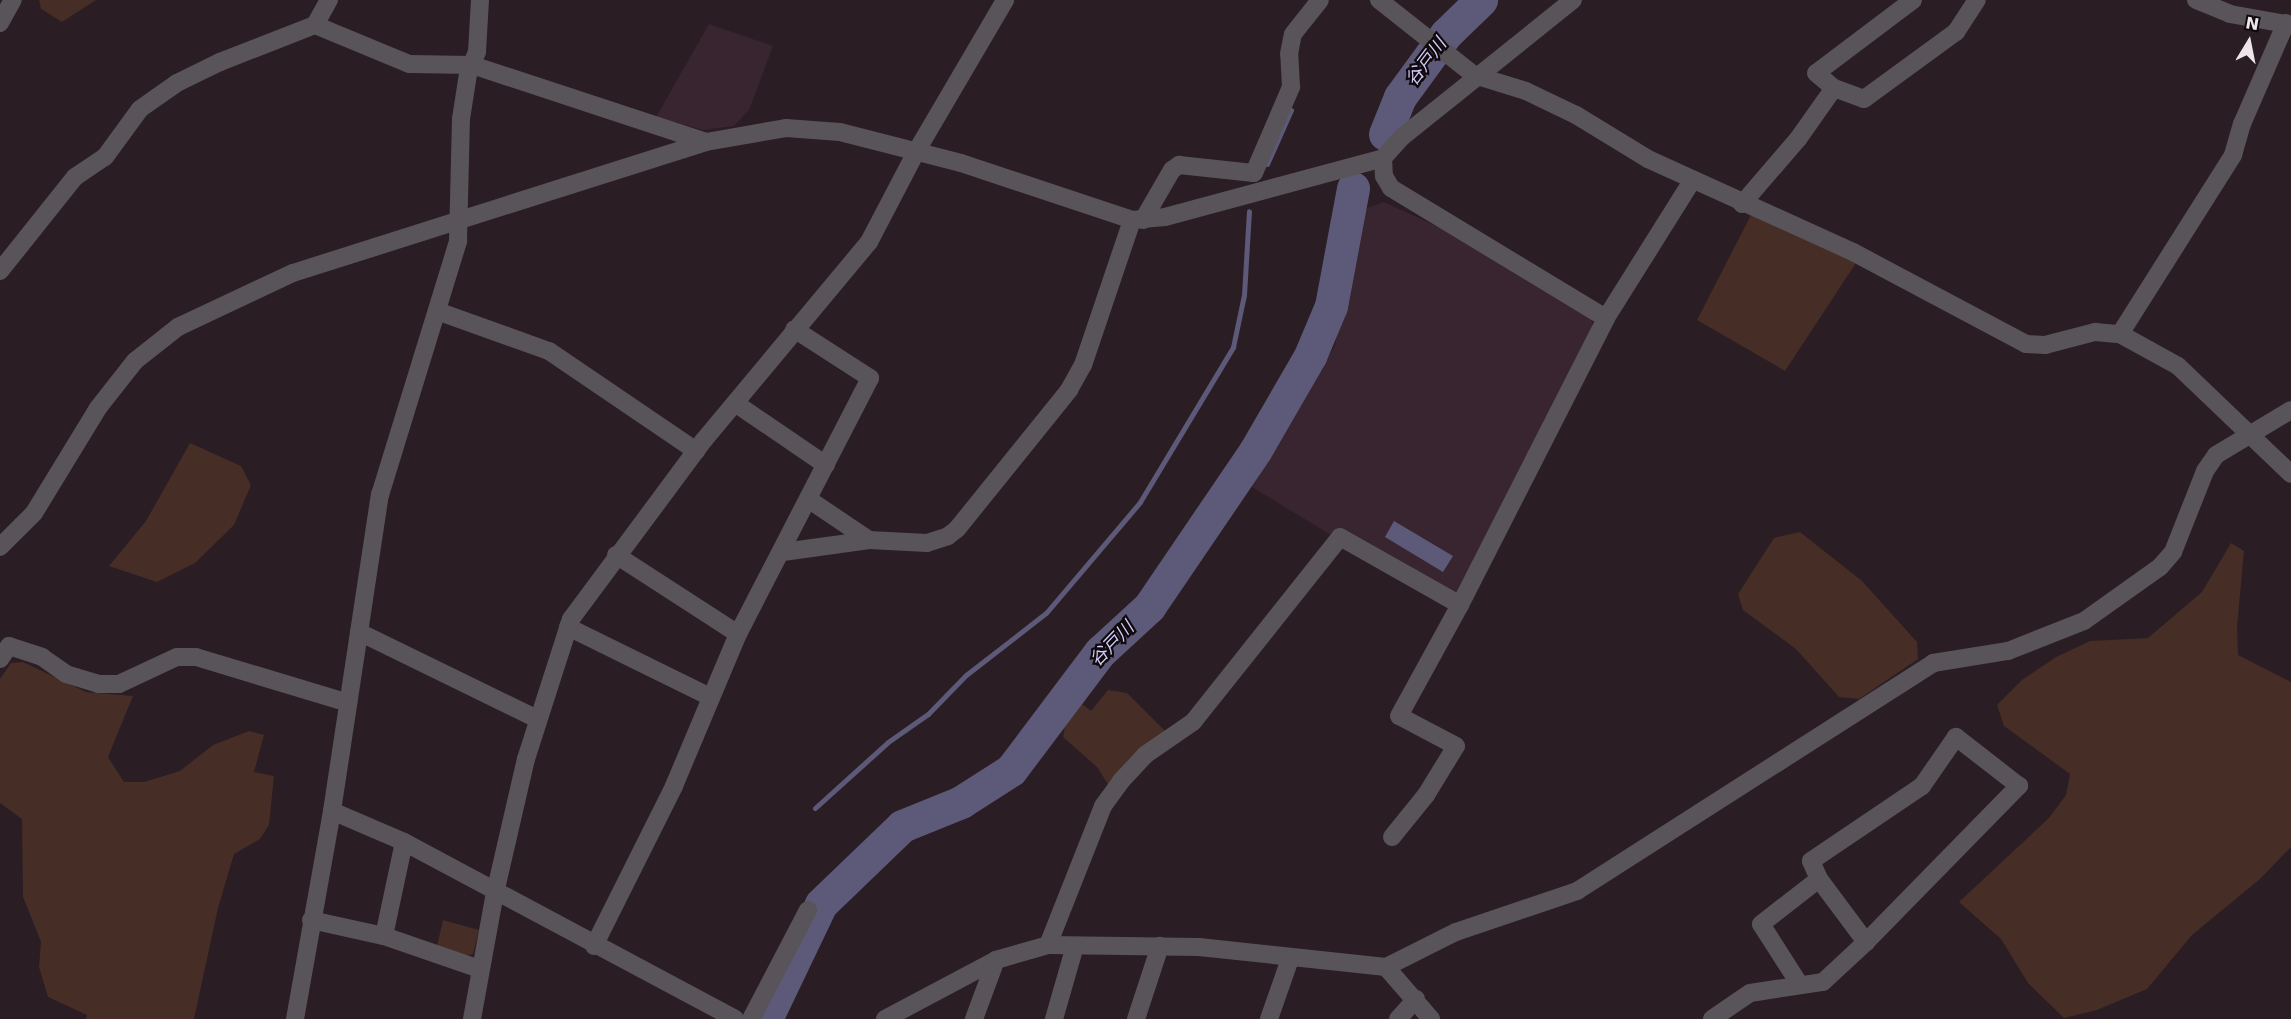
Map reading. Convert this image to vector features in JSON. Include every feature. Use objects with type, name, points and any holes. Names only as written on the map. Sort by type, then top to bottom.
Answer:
[{"type":"street","points":[[0,23],[13,0]]},
{"type":"street","points":[[0,271],[75,177],[105,157],[140,109],[177,83],[220,62],[315,25],[329,0]]},
{"type":"street","points":[[295,1019],[332,811],[380,495],[458,241],[461,119],[472,65],[480,0]]},
{"type":"street","points":[[472,1019],[495,893],[537,719],[568,627],[616,555],[696,451],[794,329],[869,242],[916,152],[1005,0]]},
{"type":"street","points":[[783,552],[869,540],[927,543],[948,536],[957,528],[1069,390],[1083,365],[1137,220],[1172,170],[1179,165],[1254,173],[1291,87],[1293,34],[1320,0]]},
{"type":"street","points":[[1379,0],[1477,76],[1536,95],[1692,181],[1853,252],[2026,344],[2046,345],[2095,332],[2120,334],[2178,366],[2230,412],[2249,435],[2291,474]]},
{"type":"street","points":[[0,547],[40,504],[113,387],[157,341],[221,304],[283,277],[706,142],[765,129],[811,127],[961,163],[1137,220],[1165,218],[1383,158],[1477,76],[1573,0]]},
{"type":"street","points":[[1913,0],[1816,73],[1834,88],[1864,99],[1956,32],[1977,0]]},
{"type":"street","points":[[2120,334],[2233,155],[2242,124],[2288,24],[2229,14],[2196,0]]},
{"type":"street","points":[[315,25],[410,64],[472,65],[706,142]]},
{"type":"street","points":[[1742,204],[1798,139],[1834,88]]},
{"type":"street","points":[[1383,158],[1383,176],[1392,188],[1606,318]]},
{"type":"street","points":[[1392,837],[1426,795],[1456,746],[1399,716],[1460,605],[1606,318],[1692,181]]},
{"type":"street","points":[[438,311],[549,351],[696,451]]},
{"type":"street","points":[[594,946],[674,786],[738,634],[783,552],[870,378],[794,329]]},
{"type":"street","points":[[735,403],[826,465]]},
{"type":"street","points":[[885,1019],[996,960],[1048,945],[1160,946],[1386,967],[1456,932],[1577,891],[1933,663],[2008,651],[2084,621],[2160,567],[2173,552],[2205,471],[2217,454],[2262,430],[2291,410]]},
{"type":"street","points":[[808,499],[869,540]]},
{"type":"street","points":[[1048,945],[1103,806],[1121,781],[1145,755],[1193,722],[1340,537],[1460,605]]},
{"type":"street","points":[[616,555],[738,634]]},
{"type":"street","points":[[568,627],[710,698]]},
{"type":"street","points":[[359,632],[537,719]]},
{"type":"street","points":[[0,659],[9,645],[42,657],[66,674],[98,684],[119,684],[177,657],[196,657],[348,704]]},
{"type":"street","points":[[1712,1019],[1750,993],[1823,982],[1866,942],[2019,786],[1956,737],[1922,786],[1811,861],[1819,879],[1866,942]]},
{"type":"street","points":[[332,811],[404,842],[594,946],[735,1019]]},
{"type":"street","points":[[384,936],[404,842]]},
{"type":"street","points":[[1800,986],[1761,924],[1819,879]]},
{"type":"street","points":[[751,1019],[808,910]]},
{"type":"street","points":[[312,920],[384,936],[480,969]]},
{"type":"street","points":[[1054,1019],[1075,946]]},
{"type":"street","points":[[1136,1019],[1160,946]]},
{"type":"street","points":[[1269,1019],[1290,959]]},
{"type":"street","points":[[974,1019],[996,960]]},
{"type":"street","points":[[1386,967],[1431,1019]]},
{"type":"street","points":[[1398,1019],[1416,999]]},
{"type":"shaded area","points":[[39,0],[96,0],[62,22],[41,9]]},
{"type":"shaded area","points":[[709,24],[773,46],[749,110],[734,126],[703,130],[656,117]]},
{"type":"shaded area","points":[[1384,202],[1443,229],[1591,316],[1594,337],[1458,594],[1334,537],[1252,487],[1335,345],[1361,210]]},
{"type":"shaded area","points":[[1751,215],[1856,263],[1785,371],[1697,320]]},
{"type":"shaded area","points":[[190,443],[241,466],[251,485],[234,525],[195,563],[157,582],[109,566],[146,521]]},
{"type":"shaded area","points":[[1394,521],[1453,556],[1443,572],[1385,537]]},
{"type":"shaded area","points":[[1800,532],[1862,581],[1917,642],[1918,659],[1859,699],[1839,697],[1796,649],[1743,610],[1738,594],[1774,538]]},
{"type":"shaded area","points":[[2231,543],[2244,551],[2237,627],[2238,655],[2291,682],[2291,847],[2260,879],[2192,935],[2147,989],[2097,1010],[2064,1018],[2028,983],[2001,939],[1959,902],[2049,818],[2066,795],[2070,774],[2004,726],[1997,705],[2022,680],[2056,657],[2090,641],[2148,638],[2202,592]]},
{"type":"shaded area","points":[[23,662],[86,692],[133,696],[108,757],[124,782],[144,782],[180,771],[213,745],[249,731],[264,735],[254,772],[274,776],[269,825],[260,839],[234,854],[218,908],[194,1019],[86,1019],[87,1015],[48,997],[39,967],[41,942],[23,897],[22,819],[0,803],[0,679],[11,663]]},
{"type":"shaded area","points":[[1108,690],[1127,693],[1171,737],[1113,792],[1097,767],[1063,737],[1067,714],[1063,701],[1069,694],[1091,711]]},
{"type":"shaded area","points":[[443,920],[479,930],[473,954],[466,956],[437,946]]},
{"type":"waterway","name":"谷戸川","points":[[1385,134],[1400,97],[1446,34],[1481,0]]},
{"type":"waterway","points":[[1267,164],[1291,110]]},
{"type":"waterway","name":"谷戸川","points":[[766,1019],[821,904],[902,826],[961,802],[1011,770],[1100,652],[1149,607],[1255,451],[1310,356],[1331,306],[1353,188]]},
{"type":"waterway","points":[[815,808],[888,742],[928,714],[966,675],[1046,613],[1140,502],[1233,347],[1244,295],[1249,211]]}]
